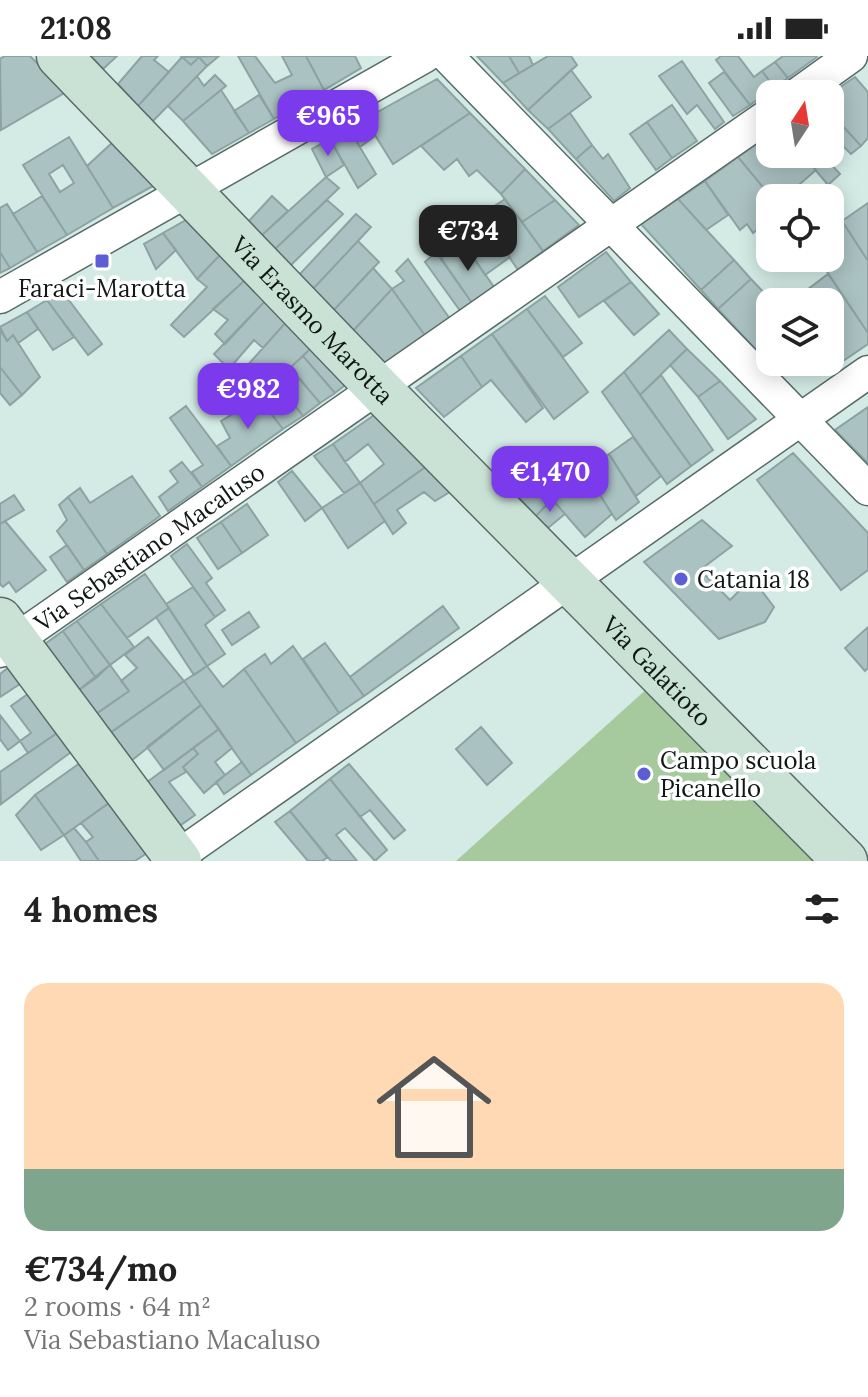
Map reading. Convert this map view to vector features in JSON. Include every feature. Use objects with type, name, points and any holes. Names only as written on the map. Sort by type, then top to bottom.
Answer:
[{"type":"main road","name":"Via Erasmo Marotta","points":[[59,56],[570,583]]},
{"type":"main road","name":"Via Galatioto","points":[[570,583],[845,861]]},
{"type":"main road","points":[[5,638],[176,860]]},
{"type":"street","points":[[0,297],[425,56]]},
{"type":"street","points":[[447,56],[868,489]]},
{"type":"street","points":[[818,80],[851,56]]},
{"type":"street","name":"Via Sebastiano Macaluso","points":[[5,638],[380,390],[756,124]]},
{"type":"street","points":[[176,860],[868,372]]},
{"type":"green space","name":"Campo scuola Picanello","points":[[650,686],[821,861],[456,861]]},
{"type":"building","points":[[5,56],[30,56],[66,92],[1,130],[0,59]]},
{"type":"building","points":[[91,56],[117,56],[103,69]]},
{"type":"building","points":[[142,56],[158,56],[154,60],[169,72],[138,106],[118,84]]},
{"type":"building","points":[[219,56],[207,66],[199,57],[191,65],[182,57]]},
{"type":"building","points":[[238,56],[255,56],[275,83],[292,75],[282,56],[306,56],[324,90],[274,119]]},
{"type":"building","points":[[306,56],[355,56],[361,68],[324,90]]},
{"type":"building","points":[[477,56],[509,56],[519,73],[503,83]]},
{"type":"building","points":[[509,56],[529,56],[533,65],[519,73]]},
{"type":"building","points":[[548,56],[571,56],[577,65],[528,110],[503,83]]},
{"type":"building","points":[[721,56],[738,56],[754,77],[762,71],[769,80],[756,80],[756,100],[750,105],[716,60]]},
{"type":"building","points":[[783,56],[817,57],[788,78],[775,62]]},
{"type":"building","points":[[182,57],[191,65],[199,57],[207,66],[153,121],[138,106]]},
{"type":"building","points":[[682,61],[724,122],[715,129],[697,105],[687,114],[659,76]]},
{"type":"building","points":[[775,62],[788,78],[769,80],[762,71]]},
{"type":"building","points":[[571,70],[591,97],[548,129],[528,110]]},
{"type":"building","points":[[724,72],[750,105],[733,116],[709,83]]},
{"type":"building","points":[[215,75],[226,86],[183,121],[168,106],[197,76],[204,86]]},
{"type":"building","points":[[855,77],[868,92],[868,138],[861,146],[844,127],[844,84]]},
{"type":"building","points":[[437,79],[470,113],[393,164],[365,119]]},
{"type":"building","points":[[221,90],[249,133],[212,154],[183,121]]},
{"type":"building","points":[[259,95],[274,119],[249,133],[234,111]]},
{"type":"building","points":[[672,105],[697,141],[672,158],[647,122]]},
{"type":"building","points":[[470,113],[525,169],[501,194],[477,170],[469,176],[457,159],[444,170],[421,146]]},
{"type":"building","points":[[570,113],[592,145],[576,159],[548,129]]},
{"type":"building","points":[[365,119],[375,136],[360,147],[349,129]]},
{"type":"building","points":[[647,122],[672,158],[656,170],[630,134]]},
{"type":"building","points":[[844,127],[861,146],[851,154],[844,147]]},
{"type":"building","points":[[349,129],[376,174],[358,188],[330,139]]},
{"type":"building","points":[[69,137],[113,208],[67,235],[23,165]],"holes":[[[63,165],[74,183],[60,192],[49,174]]]},
{"type":"building","points":[[330,139],[344,165],[326,177],[312,149]]},
{"type":"building","points":[[113,142],[155,185],[113,208],[87,166]]},
{"type":"building","points":[[592,145],[603,159],[608,154],[630,188],[614,201],[576,159]]},
{"type":"building","points":[[756,145],[756,168],[816,170],[800,184],[760,184],[738,157]]},
{"type":"building","points":[[738,157],[760,184],[756,184],[756,231],[753,233],[747,224],[740,230],[705,181]]},
{"type":"building","points":[[814,168],[834,168],[840,174],[827,184]]},
{"type":"building","points":[[525,169],[555,200],[522,222],[501,194]]},
{"type":"building","points":[[326,177],[339,188],[274,250],[261,236]]},
{"type":"building","points":[[705,181],[728,215],[706,230],[678,199]]},
{"type":"building","points":[[42,196],[67,235],[37,252],[13,214]]},
{"type":"building","points":[[272,196],[288,211],[261,236],[248,222]]},
{"type":"building","points":[[505,199],[543,251],[518,270],[481,215]]},
{"type":"building","points":[[678,199],[734,260],[701,290],[641,224]]},
{"type":"building","points":[[327,200],[343,214],[290,266],[274,250]]},
{"type":"building","points":[[555,200],[579,225],[543,251],[522,222]]},
{"type":"building","points":[[868,203],[868,261],[844,224],[844,220]]},
{"type":"building","points":[[7,204],[37,252],[10,268],[0,252],[0,208]]},
{"type":"building","points":[[356,214],[371,227],[312,290],[299,275]]},
{"type":"building","points":[[186,220],[220,255],[197,279],[163,233]]},
{"type":"building","points":[[844,224],[868,261],[868,333],[844,297],[844,288],[838,288],[827,272],[844,272]]},
{"type":"building","points":[[489,226],[510,257],[485,275],[464,244]]},
{"type":"building","points":[[163,233],[176,250],[156,269],[144,244]]},
{"type":"building","points":[[358,241],[379,262],[333,311],[312,290]]},
{"type":"building","points":[[464,244],[494,287],[472,303],[441,258]]},
{"type":"building","points":[[0,252],[10,268],[0,273]]},
{"type":"building","points":[[436,252],[472,303],[461,312],[425,262]]},
{"type":"building","points":[[606,252],[631,282],[579,317],[558,287]]},
{"type":"building","points":[[220,255],[245,280],[184,337],[171,325],[207,287],[197,279]]},
{"type":"building","points":[[408,259],[450,319],[426,337],[392,289],[404,281],[396,271]]},
{"type":"building","points":[[734,260],[751,279],[718,309],[701,290]]},
{"type":"building","points":[[373,268],[392,289],[352,332],[333,311]]},
{"type":"building","points":[[828,274],[837,288],[810,288]]},
{"type":"building","points":[[751,279],[760,288],[756,288],[756,349],[718,309]]},
{"type":"building","points":[[245,280],[266,300],[225,344],[215,334],[228,320],[213,309]]},
{"type":"building","points":[[631,282],[659,314],[634,335],[604,301]]},
{"type":"building","points":[[392,289],[426,337],[386,367],[352,332]]},
{"type":"building","points":[[62,291],[102,344],[88,355],[47,300]]},
{"type":"building","points":[[545,296],[582,343],[563,357],[527,309]]},
{"type":"building","points":[[844,298],[868,333],[868,344],[844,360]]},
{"type":"building","points":[[47,300],[74,337],[53,350],[27,312]]},
{"type":"building","points":[[266,300],[287,321],[263,348],[254,340],[229,369],[214,354]]},
{"type":"building","points":[[527,309],[588,392],[554,419],[492,334]]},
{"type":"building","points":[[27,312],[38,329],[18,343],[13,335],[7,341],[0,327]]},
{"type":"building","points":[[287,321],[312,347],[259,398],[238,376]]},
{"type":"building","points":[[0,330],[7,341],[13,335],[40,377],[22,395],[0,367]]},
{"type":"building","points":[[669,330],[687,349],[640,395],[624,372]]},
{"type":"building","points":[[492,334],[543,408],[526,422],[491,380],[482,387],[461,356]]},
{"type":"building","points":[[312,347],[348,383],[335,393],[303,356]]},
{"type":"building","points":[[687,349],[720,381],[698,397],[670,365]]},
{"type":"building","points":[[303,356],[335,393],[320,403],[290,368]]},
{"type":"building","points":[[461,356],[482,387],[444,417],[416,388]]},
{"type":"building","points":[[0,367],[22,395],[10,405],[0,393]]},
{"type":"building","points":[[624,372],[691,466],[667,484],[602,392]]},
{"type":"building","points":[[661,375],[713,450],[691,466],[640,395]]},
{"type":"building","points":[[300,379],[320,403],[303,416],[284,391]]},
{"type":"building","points":[[276,381],[303,416],[283,429],[259,398]]},
{"type":"building","points":[[720,381],[756,419],[728,439],[698,397]]},
{"type":"building","points":[[259,398],[283,429],[231,466],[217,446],[230,438],[221,421]]},
{"type":"building","points":[[186,406],[231,466],[202,487],[192,472],[203,465],[170,418]]},
{"type":"building","points":[[868,407],[868,463],[835,430]]},
{"type":"building","points":[[377,413],[428,465],[374,504],[360,483],[384,464],[368,444],[345,462],[333,444]]},
{"type":"building","points":[[633,437],[661,476],[636,496],[609,454]]},
{"type":"building","points":[[333,444],[360,483],[344,493],[314,456]]},
{"type":"building","points":[[793,453],[868,533],[868,570],[841,590],[757,480]]},
{"type":"building","points":[[609,454],[639,502],[616,520],[584,470]]},
{"type":"building","points":[[182,462],[202,487],[168,511],[159,497],[178,482],[170,471]]},
{"type":"building","points":[[555,462],[573,478],[536,516],[508,486],[528,465],[540,477]]},
{"type":"building","points":[[428,465],[453,490],[435,501],[424,492],[397,510],[406,523],[393,534],[374,504]]},
{"type":"building","points":[[584,470],[612,514],[585,537],[552,499]]},
{"type":"building","points":[[292,471],[322,508],[305,521],[278,482]]},
{"type":"building","points":[[132,476],[160,516],[107,554],[68,497],[80,488],[90,503]]},
{"type":"building","points":[[360,483],[385,521],[348,548],[322,508]]},
{"type":"building","points":[[14,495],[24,510],[0,524],[0,504]]},
{"type":"building","points":[[68,497],[107,554],[84,570],[57,531],[67,520],[59,505]]},
{"type":"building","points":[[552,499],[565,514],[548,528],[536,516]]},
{"type":"building","points":[[247,504],[268,535],[242,553],[221,522]]},
{"type":"building","points":[[702,520],[732,546],[700,570],[730,600],[752,578],[774,607],[765,622],[719,639],[644,562]]},
{"type":"building","points":[[5,521],[46,570],[16,592],[9,582],[3,587],[0,584],[0,524]]},
{"type":"building","points":[[221,522],[242,553],[218,569],[197,538]]},
{"type":"building","points":[[187,544],[212,578],[206,583],[225,610],[215,617],[171,556]]},
{"type":"building","points":[[67,545],[84,570],[67,582],[50,557]]},
{"type":"building","points":[[145,574],[169,608],[127,638],[101,604]]},
{"type":"building","points":[[193,587],[215,617],[205,625],[225,654],[207,666],[166,604]]},
{"type":"building","points":[[101,604],[134,647],[110,665],[77,621]]},
{"type":"building","points":[[443,606],[459,628],[364,696],[350,677]]},
{"type":"building","points":[[169,608],[207,666],[194,675],[156,617]]},
{"type":"building","points":[[249,612],[259,627],[232,645],[222,630]]},
{"type":"building","points":[[77,621],[110,665],[96,678],[63,631]]},
{"type":"building","points":[[868,627],[868,668],[865,671],[845,648]]},
{"type":"building","points":[[63,631],[96,678],[79,690],[45,644]]},
{"type":"building","points":[[148,637],[184,681],[110,733],[96,714],[129,691],[121,681],[137,668],[125,655]]},
{"type":"building","points":[[325,643],[364,696],[339,713],[303,659]]},
{"type":"building","points":[[293,646],[339,713],[296,743],[244,669],[265,654],[271,664]]},
{"type":"building","points":[[110,665],[129,691],[96,714],[79,690]]},
{"type":"building","points":[[207,666],[223,687],[244,669],[296,743],[251,775],[184,681]]},
{"type":"building","points":[[8,668],[20,684],[0,697],[0,674]]},
{"type":"building","points":[[184,681],[201,705],[131,761],[110,733]]},
{"type":"building","points":[[28,694],[57,733],[28,753],[20,741],[31,733],[11,706]]},
{"type":"building","points":[[201,705],[219,729],[164,770],[147,747]]},
{"type":"building","points":[[0,715],[20,741],[8,750],[0,739]]},
{"type":"building","points":[[481,727],[512,763],[487,785],[456,749]]},
{"type":"building","points":[[219,729],[232,748],[215,762],[225,775],[204,793],[183,767],[198,754],[193,748]]},
{"type":"building","points":[[57,733],[71,752],[1,804],[0,772]]},
{"type":"building","points":[[193,748],[198,754],[183,767],[186,772],[169,782],[195,815],[178,827],[146,783]]},
{"type":"building","points":[[242,762],[251,775],[224,794],[216,782]]},
{"type":"building","points":[[80,763],[109,803],[64,835],[35,795]]},
{"type":"building","points":[[349,764],[405,830],[394,839],[370,810],[360,817],[330,779]]},
{"type":"building","points":[[330,779],[387,850],[375,861],[345,828],[336,835],[357,861],[331,861],[290,811]]},
{"type":"building","points":[[35,795],[64,835],[41,850],[16,815]]},
{"type":"building","points":[[109,803],[147,853],[135,861],[99,861],[86,842],[93,837],[81,823]]},
{"type":"building","points":[[290,811],[327,857],[323,861],[308,861],[275,822]]},
{"type":"building","points":[[74,828],[99,861],[81,861],[64,835]]},
{"type":"place","name":"Faraci-Marotta","points":[[102,261]]},
{"type":"place","name":"Catania 18","points":[[681,579]]},
{"type":"place","name":"Campo scuola Picanello","points":[[644,774]]}]
